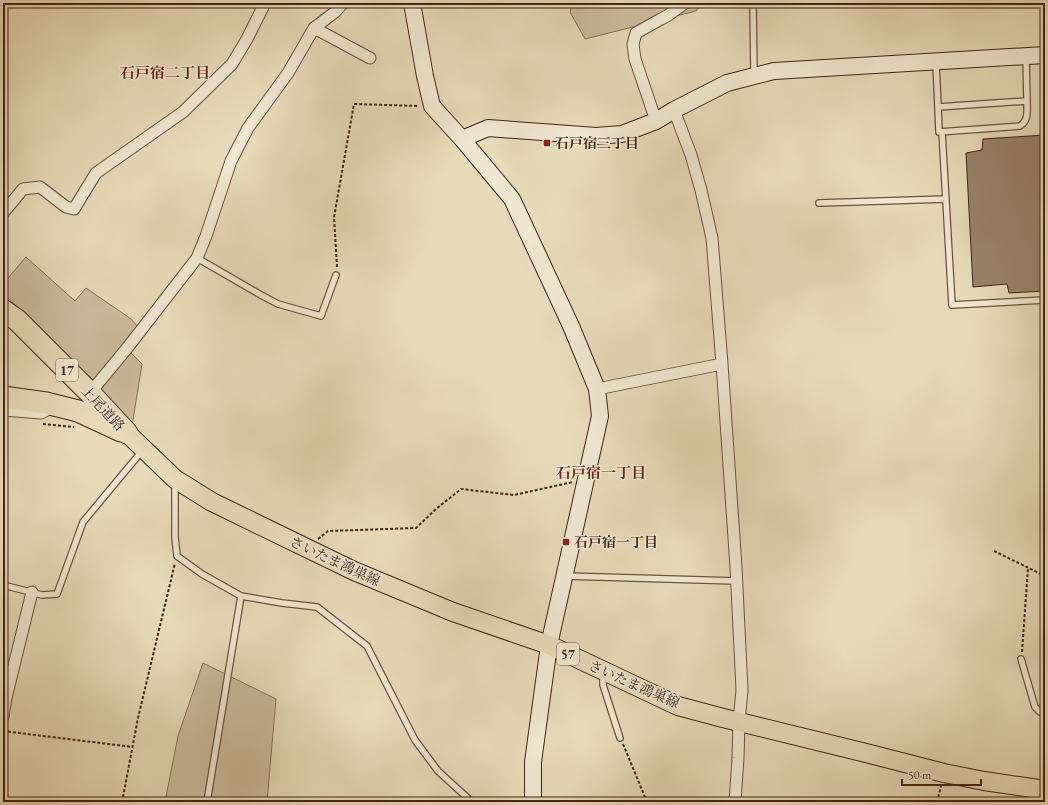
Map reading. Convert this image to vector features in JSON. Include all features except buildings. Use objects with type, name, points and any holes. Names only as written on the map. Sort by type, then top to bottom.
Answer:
[{"type":"highway","name":"上尾道路","points":[[3,310],[17,320],[90,393],[127,433]]},
{"type":"highway","name":"上尾道路","points":[[3,397],[78,411],[127,433]]},
{"type":"main road","name":"さいたま鴻巣線","points":[[127,433],[143,450],[175,479],[212,502],[354,571],[453,612],[550,645],[678,706],[944,773],[984,781],[1045,790]]},
{"type":"street","points":[[3,213],[23,189],[40,187],[66,207],[74,209],[96,173],[183,112],[232,64],[247,39],[265,3]]},
{"type":"street","points":[[90,393],[128,347],[197,258],[206,236],[231,161],[248,128],[288,73],[314,28],[335,12],[343,3]]},
{"type":"street","points":[[412,3],[432,106],[462,139],[512,199],[571,326],[597,389],[600,416],[550,645],[533,762],[533,802]]},
{"type":"street","points":[[656,121],[635,59],[633,44],[636,33],[667,16],[685,3]]},
{"type":"street","points":[[314,28],[370,58]]},
{"type":"street","points":[[462,139],[488,128],[596,136],[622,134],[656,121],[674,110],[727,83],[774,71],[1045,56]]},
{"type":"street","points":[[674,110],[693,162],[712,238],[737,581],[742,690],[735,802]]},
{"type":"street","points":[[597,389],[722,364]]},
{"type":"street","points":[[3,410],[42,413],[55,406]]},
{"type":"street","points":[[3,717],[6,698],[32,592]]},
{"type":"lane","points":[[753,3],[754,76]]},
{"type":"lane","points":[[942,132],[1020,126],[1025,123],[1028,117],[1026,56]]},
{"type":"lane","points":[[936,62],[939,132],[942,132],[952,305],[1045,300]]},
{"type":"lane","points":[[938,107],[1028,101]]},
{"type":"lane","points":[[818,203],[946,199]]},
{"type":"lane","points":[[197,258],[278,304],[321,316],[336,275]]},
{"type":"lane","points":[[3,585],[42,595],[57,594],[83,522],[143,450]]},
{"type":"lane","points":[[175,479],[175,537],[177,556],[202,574],[240,596],[317,607],[367,646],[415,740],[438,771],[472,802]]},
{"type":"lane","points":[[564,576],[737,581]]},
{"type":"lane","points":[[207,802],[240,596]]},
{"type":"lane","points":[[1021,659],[1035,707],[1040,712],[1045,713]]},
{"type":"lane","points":[[604,671],[603,685],[620,738]]},
{"type":"path","points":[[336,275],[338,262],[334,217],[354,104],[432,106]]},
{"type":"path","points":[[36,423],[74,427]]},
{"type":"path","points":[[312,551],[317,539],[328,531],[416,528],[436,509],[461,489],[514,496],[586,479]]},
{"type":"path","points":[[994,551],[1045,576]]},
{"type":"path","points":[[122,802],[133,747],[177,556]]},
{"type":"path","points":[[1021,659],[1028,568]]},
{"type":"path","points":[[3,731],[133,747]]},
{"type":"path","points":[[620,738],[647,802]]},
{"type":"shaded area","points":[[573,3],[702,3],[696,11],[585,39],[570,12]]},
{"type":"shaded area","points":[[26,257],[75,301],[86,288],[131,319],[138,327],[124,346],[142,364],[132,426],[40,329],[3,293],[3,284]]},
{"type":"shaded area","points":[[203,663],[276,699],[267,802],[165,802],[178,736]]},
{"type":"place","name":"石戸宿三丁目","points":[[547,143]]},
{"type":"place","name":"石戸宿一丁目","points":[[566,542]]},
{"type":"district","name":"石戸宿二丁目","points":[[165,72]]},
{"type":"district","name":"石戸宿一丁目","points":[[601,472]]}]
